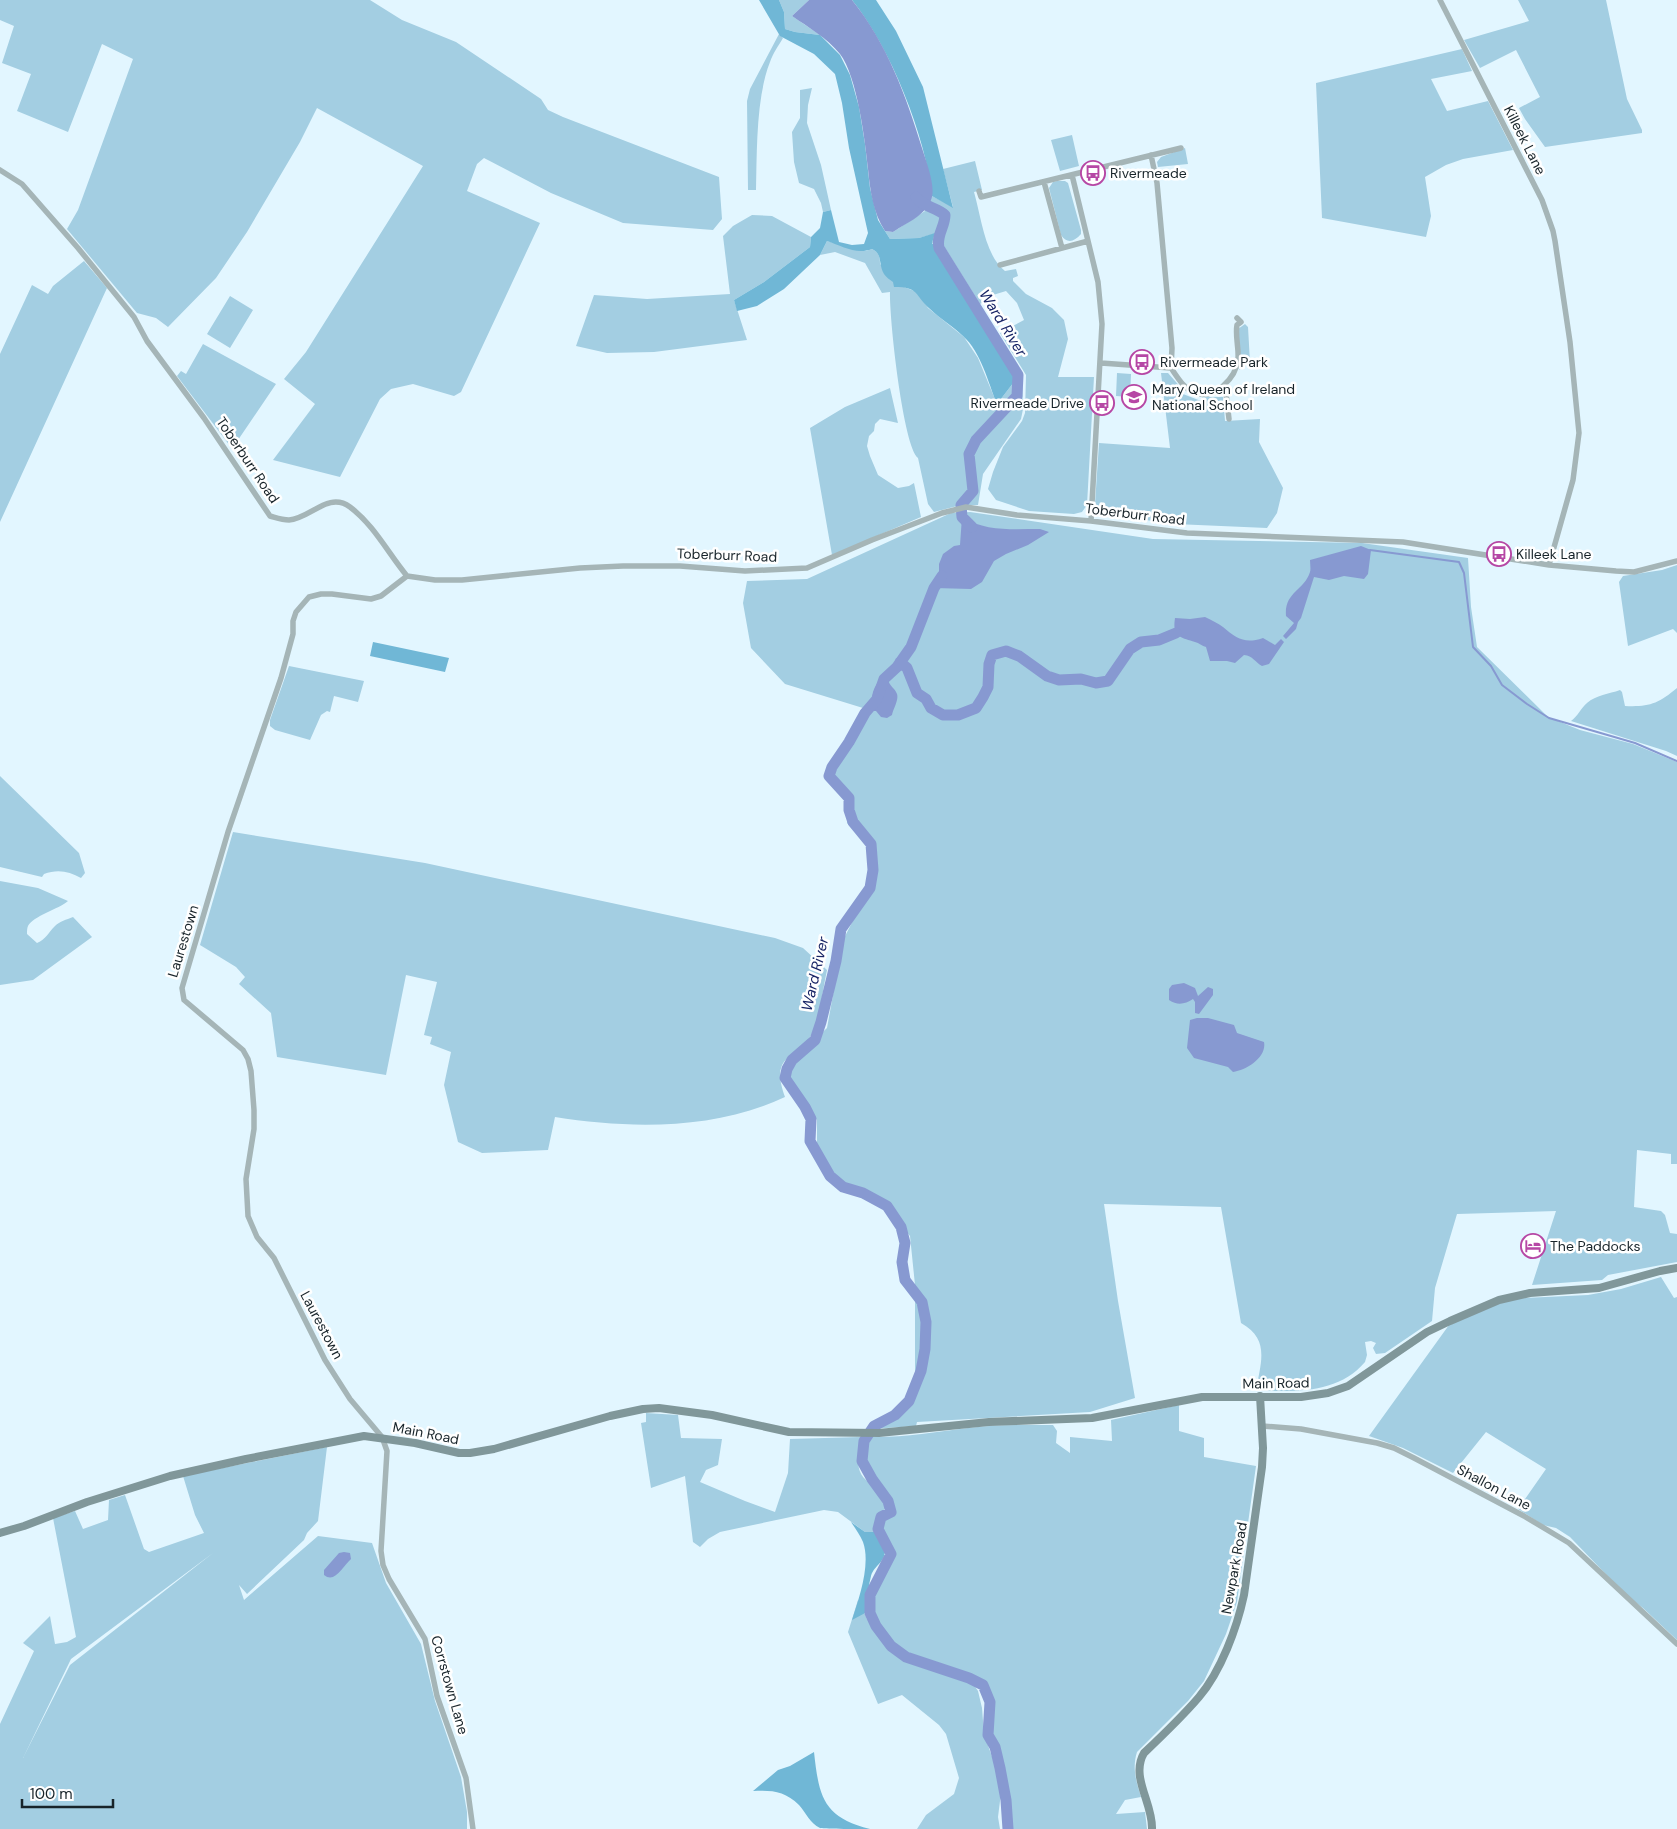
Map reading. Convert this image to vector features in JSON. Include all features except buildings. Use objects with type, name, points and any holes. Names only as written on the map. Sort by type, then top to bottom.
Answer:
[{"type":"main road","name":"Main Road","points":[[0,1533],[87,1502],[170,1476],[364,1436],[415,1442],[459,1452],[475,1452],[517,1443],[610,1416],[643,1409],[659,1408],[685,1411],[738,1420],[789,1432],[879,1433],[989,1422],[1092,1418],[1202,1397],[1300,1397],[1328,1393],[1341,1389],[1427,1332],[1450,1320],[1499,1300],[1530,1293],[1599,1288],[1677,1268]]},
{"type":"main road","name":"Newpark Road","points":[[1152,1829],[1151,1816],[1140,1775],[1141,1759],[1144,1753],[1200,1696],[1214,1673],[1236,1626],[1244,1595],[1262,1467],[1260,1396]]},
{"type":"street","name":"Killeek Lane","points":[[1440,0],[1542,200],[1554,231],[1570,342],[1579,433],[1573,480],[1549,565]]},
{"type":"street","points":[[979,191],[981,197],[1181,148]]},
{"type":"street","points":[[1151,155],[1157,183],[1172,348],[1171,368],[1186,388],[1202,395],[1210,394],[1222,388],[1234,372],[1238,359],[1236,330],[1237,325],[1241,322],[1237,318]]},
{"type":"street","name":"Toberburr Road","points":[[0,170],[22,184],[78,248],[134,317],[147,341],[204,418],[270,516],[280,520],[291,520],[309,513],[325,503],[340,502],[350,507],[370,527],[407,576],[435,580],[462,580],[580,568],[623,566],[680,566],[746,571],[807,568],[872,540],[948,511],[966,507],[1017,515],[1091,521],[1187,533],[1403,542],[1549,565],[1616,572],[1634,572],[1677,561]]},
{"type":"street","points":[[1072,176],[1098,282],[1102,324],[1091,521]]},
{"type":"street","points":[[1044,182],[1062,248]]},
{"type":"street","points":[[1000,265],[1088,241]]},
{"type":"street","points":[[1100,363],[1171,368]]},
{"type":"street","points":[[1221,413],[1229,416],[1226,393],[1222,388]]},
{"type":"street","name":"Laurestown","points":[[382,1438],[350,1398],[326,1360],[274,1258],[257,1237],[248,1216],[246,1197],[246,1179],[254,1129],[251,1071],[248,1059],[243,1050],[184,1000],[182,988],[228,832],[281,678],[293,634],[293,621],[296,612],[309,597],[321,594],[366,600],[376,598],[407,576]]},
{"type":"street","name":"Shallon Lane","points":[[1262,1426],[1301,1429],[1378,1443],[1394,1448],[1414,1458],[1524,1516],[1569,1543],[1677,1644]]},
{"type":"street","name":"Corrstown Lane","points":[[382,1438],[387,1451],[380,1551],[383,1565],[389,1579],[425,1639],[437,1696],[466,1778],[474,1829]]},
{"type":"shaded area","points":[[0,0],[370,0],[402,20],[456,42],[541,99],[548,110],[719,177],[722,219],[713,230],[623,223],[551,193],[484,158],[477,164],[467,191],[540,223],[461,392],[454,396],[413,384],[391,389],[380,399],[340,477],[273,460],[315,404],[284,379],[306,352],[423,166],[317,108],[300,142],[247,232],[216,278],[168,327],[156,318],[137,313],[67,229],[78,210],[133,59],[102,44],[68,132],[17,111],[31,74],[2,63],[14,26],[0,20]]},
{"type":"shaded area","points":[[759,0],[779,0],[784,12],[785,29],[820,35],[840,55],[850,75],[859,107],[870,188],[878,220],[890,239],[919,238],[935,233],[932,243],[945,260],[1017,378],[997,404],[975,350],[959,332],[934,313],[913,290],[894,287],[893,282],[882,270],[878,254],[872,249],[860,251],[827,241],[820,255],[784,289],[757,306],[737,311],[734,300],[764,282],[810,247],[811,237],[820,228],[823,212],[831,210],[839,242],[852,245],[864,244],[868,233],[835,74],[814,54],[780,36]]},
{"type":"shaded area","points":[[779,0],[809,0],[792,16],[820,35],[785,29],[784,12]]},
{"type":"shaded area","points":[[809,0],[852,0],[885,52],[909,109],[930,172],[933,192],[926,209],[893,232],[885,231],[875,209],[856,92],[846,64],[840,54],[829,43],[792,16]]},
{"type":"shaded area","points":[[852,0],[876,0],[896,31],[923,87],[953,208],[932,196],[922,147],[904,93],[880,42]]},
{"type":"shaded area","points":[[1518,0],[1606,0],[1627,99],[1642,133],[1545,147],[1519,108],[1540,97],[1516,50],[1480,68],[1464,40],[1529,21]]},
{"type":"shaded area","points":[[779,34],[783,38],[771,59],[762,91],[758,124],[756,190],[748,190],[747,101],[750,89]]},
{"type":"shaded area","points":[[1462,49],[1472,71],[1431,79],[1447,111],[1488,101],[1513,150],[1463,159],[1446,165],[1425,177],[1431,216],[1426,237],[1322,218],[1316,83]]},
{"type":"shaded area","points":[[812,88],[808,105],[807,123],[821,165],[831,210],[823,212],[814,189],[799,183],[794,162],[792,132],[800,118],[800,90]]},
{"type":"shaded area","points":[[1072,135],[1079,166],[1060,171],[1051,140]]},
{"type":"shaded area","points":[[1185,148],[1188,164],[1158,167],[1157,162],[1161,157]]},
{"type":"shaded area","points":[[975,161],[982,190],[974,192],[988,246],[993,256],[1005,271],[1016,269],[1018,276],[1013,278],[1013,281],[1026,294],[1052,308],[1064,320],[1068,339],[1058,377],[1094,377],[1087,505],[1082,512],[1074,514],[1029,511],[996,500],[988,489],[1003,447],[1022,421],[1025,413],[1026,375],[1000,333],[1024,320],[1017,303],[1006,291],[993,295],[980,304],[942,243],[932,243],[934,234],[919,238],[890,239],[885,231],[893,232],[925,211],[932,196],[953,207],[943,169]]},
{"type":"shaded area","points":[[1053,182],[1068,183],[1081,230],[1081,234],[1071,241],[1066,240],[1061,235],[1049,188]]},
{"type":"shaded area","points":[[752,215],[772,216],[811,237],[810,247],[764,282],[734,300],[747,340],[654,352],[607,353],[576,346],[594,295],[647,299],[730,294],[723,236],[733,226]]},
{"type":"shaded area","points":[[827,241],[866,251],[872,249],[878,253],[880,264],[904,287],[917,292],[928,308],[964,337],[978,358],[997,404],[1017,378],[1022,379],[1023,409],[1021,419],[983,474],[978,505],[961,505],[934,512],[928,504],[918,458],[912,448],[902,407],[894,352],[890,292],[882,293],[865,263],[835,252],[820,255]]},
{"type":"shaded area","points":[[84,261],[107,288],[0,522],[0,354],[32,285],[48,294],[53,286]]},
{"type":"shaded area","points":[[230,296],[253,310],[230,348],[207,334]]},
{"type":"shaded area","points":[[1245,324],[1248,327],[1250,362],[1242,363],[1240,370],[1238,368],[1238,329]]},
{"type":"shaded area","points":[[203,344],[276,384],[238,440],[230,446],[177,376],[181,371],[186,374]]},
{"type":"shaded area","points":[[1117,373],[1131,374],[1130,397],[1116,396]]},
{"type":"shaded area","points":[[1161,373],[1168,373],[1183,390],[1183,394],[1201,401],[1202,397],[1223,397],[1225,421],[1260,419],[1259,442],[1283,488],[1277,513],[1267,528],[1175,524],[1097,512],[1095,504],[1099,443],[1170,448]]},
{"type":"shaded area","points":[[890,388],[898,423],[880,419],[869,436],[867,446],[878,475],[898,488],[914,483],[921,517],[832,555],[810,428],[845,407]]},
{"type":"shaded area","points":[[970,512],[1153,539],[1362,543],[1468,558],[1471,607],[1477,647],[1548,717],[1580,730],[1633,744],[1677,762],[1677,1164],[1671,1164],[1671,1154],[1637,1150],[1634,1207],[1661,1211],[1665,1215],[1670,1233],[1677,1234],[1677,1262],[1608,1275],[1602,1280],[1532,1285],[1556,1211],[1457,1214],[1435,1288],[1432,1321],[1385,1353],[1376,1354],[1373,1348],[1376,1343],[1371,1341],[1365,1342],[1367,1355],[1365,1362],[1342,1380],[1315,1389],[1256,1390],[1261,1361],[1260,1344],[1250,1329],[1241,1323],[1221,1207],[1104,1204],[1135,1398],[1090,1412],[917,1422],[916,1426],[871,1429],[872,1425],[893,1416],[903,1408],[915,1389],[915,1285],[910,1236],[887,1207],[835,1180],[817,1148],[817,1120],[781,1071],[827,1028],[843,940],[873,882],[870,849],[847,823],[848,795],[832,777],[863,708],[785,684],[751,648],[743,603],[747,581],[807,579],[951,513]]},
{"type":"shaded area","points":[[962,517],[971,522],[990,527],[1040,529],[1049,532],[1028,545],[994,561],[982,582],[971,589],[934,588],[939,576],[939,564],[943,554],[954,546],[960,545]]},
{"type":"shaded area","points":[[1361,546],[1371,550],[1368,574],[1364,579],[1344,576],[1329,580],[1314,577],[1301,618],[1296,629],[1286,639],[1283,636],[1294,623],[1286,616],[1286,608],[1291,597],[1307,578],[1310,571],[1310,560]]},
{"type":"shaded area","points":[[1677,565],[1677,633],[1673,629],[1628,646],[1619,582],[1623,576],[1662,570]]},
{"type":"shaded area","points":[[1205,617],[1242,639],[1251,641],[1263,638],[1275,645],[1281,639],[1284,642],[1269,664],[1262,666],[1252,658],[1244,655],[1235,663],[1210,661],[1206,647],[1178,635],[1174,624],[1175,618]]},
{"type":"shaded area","points":[[373,642],[449,658],[445,672],[370,656]]},
{"type":"shaded area","points":[[289,666],[364,681],[358,702],[334,696],[330,712],[327,711],[321,715],[310,740],[275,730],[270,726],[270,720]]},
{"type":"shaded area","points":[[887,671],[892,676],[888,679],[896,692],[897,702],[892,715],[887,718],[881,717],[876,711],[871,711],[868,706],[872,702],[876,685]]},
{"type":"shaded area","points":[[1677,688],[1677,756],[1571,721],[1587,703],[1603,695],[1620,690],[1625,706],[1641,706],[1659,701]]},
{"type":"shaded area","points":[[0,776],[79,853],[85,873],[81,878],[67,872],[58,871],[49,872],[42,877],[0,867]]},
{"type":"shaded area","points":[[233,832],[425,863],[775,938],[803,948],[827,970],[815,1026],[810,1037],[784,1062],[781,1070],[781,1081],[785,1097],[758,1108],[730,1116],[672,1124],[613,1124],[555,1117],[548,1150],[482,1153],[458,1142],[444,1085],[451,1052],[430,1044],[432,1037],[424,1035],[437,982],[406,975],[386,1075],[277,1057],[271,1013],[239,984],[245,977],[236,967],[200,945]]},
{"type":"shaded area","points":[[0,881],[38,888],[68,901],[35,919],[28,926],[27,934],[37,943],[45,938],[57,924],[73,917],[92,937],[33,980],[0,985]]},
{"type":"shaded area","points":[[1184,983],[1195,988],[1198,996],[1208,987],[1213,989],[1213,995],[1199,1014],[1195,1013],[1195,1002],[1193,999],[1181,1004],[1169,1000],[1169,989],[1172,985]]},
{"type":"shaded area","points":[[1208,1018],[1234,1025],[1237,1033],[1264,1042],[1262,1053],[1250,1066],[1233,1072],[1228,1067],[1194,1058],[1187,1048],[1190,1020]]},
{"type":"shaded area","points":[[1661,1277],[1674,1298],[1677,1297],[1677,1640],[1625,1594],[1570,1537],[1556,1528],[1543,1525],[1518,1509],[1546,1469],[1486,1432],[1453,1473],[1403,1448],[1369,1436],[1449,1325],[1503,1302],[1522,1298],[1588,1295],[1621,1289]]},
{"type":"shaded area","points":[[1179,1405],[1179,1431],[1204,1438],[1204,1457],[1256,1466],[1237,1602],[1226,1634],[1204,1681],[1188,1701],[1137,1752],[1135,1769],[1141,1797],[1125,1800],[1116,1814],[1145,1812],[1147,1829],[1005,1829],[1003,1817],[1005,1787],[1000,1758],[987,1736],[989,1703],[987,1691],[980,1679],[969,1673],[914,1658],[902,1652],[887,1638],[873,1618],[871,1610],[872,1594],[889,1561],[889,1547],[881,1530],[882,1521],[889,1510],[880,1489],[866,1474],[863,1455],[864,1445],[868,1437],[906,1436],[979,1427],[1053,1425],[1057,1431],[1056,1443],[1070,1453],[1070,1437],[1112,1441],[1111,1420]]},
{"type":"shaded area","points":[[646,1413],[678,1415],[681,1438],[722,1439],[718,1465],[706,1470],[700,1482],[775,1512],[788,1473],[790,1439],[860,1437],[858,1465],[860,1471],[867,1481],[874,1485],[878,1494],[885,1502],[885,1509],[879,1514],[876,1532],[865,1532],[838,1512],[824,1510],[720,1532],[708,1539],[700,1547],[693,1542],[685,1476],[651,1488],[641,1423],[646,1422]]},
{"type":"shaded area","points":[[327,1447],[318,1521],[307,1533],[304,1540],[247,1594],[239,1585],[244,1600],[318,1536],[372,1543],[386,1583],[421,1644],[435,1701],[461,1777],[467,1812],[467,1829],[0,1829],[0,1724],[34,1651],[23,1643],[50,1616],[55,1644],[67,1642],[76,1637],[53,1518],[75,1511],[83,1529],[108,1520],[109,1500],[125,1495],[144,1549],[149,1552],[204,1533],[195,1515],[183,1476]],"holes":[[[213,1553],[70,1665],[23,1758],[71,1659]]]},
{"type":"shaded area","points":[[851,1522],[865,1532],[876,1532],[880,1543],[885,1548],[884,1557],[871,1576],[867,1612],[852,1620],[863,1581],[866,1560],[863,1542]]},
{"type":"shaded area","points":[[339,1553],[350,1553],[351,1559],[339,1573],[332,1577],[324,1575],[324,1570]]},
{"type":"shaded area","points":[[858,1600],[867,1619],[888,1647],[902,1659],[915,1665],[972,1682],[978,1691],[982,1708],[984,1734],[997,1771],[1001,1793],[998,1817],[1000,1829],[917,1829],[926,1815],[954,1794],[959,1778],[946,1734],[939,1725],[902,1695],[878,1704],[848,1632]]},
{"type":"shaded area","points":[[814,1752],[818,1781],[826,1803],[842,1818],[870,1829],[820,1828],[789,1797],[772,1791],[753,1791],[778,1770],[790,1766]]},
{"type":"waterway","name":"Ward River","points":[[916,197],[922,203],[945,215],[938,243],[939,248],[1018,375],[1017,396],[976,440],[969,454],[973,491],[961,505],[962,517],[972,527]]},
{"type":"waterway","points":[[1370,550],[1459,562],[1464,573],[1473,647],[1491,666],[1502,685],[1549,718],[1635,743],[1677,761]]},
{"type":"waterway","name":"Ward River","points":[[942,576],[934,588],[911,647],[897,667],[884,679],[877,699],[865,713],[832,767],[829,776],[849,798],[849,810],[853,822],[871,844],[873,870],[870,888],[841,929],[836,961],[815,1040],[792,1060],[785,1078],[811,1119],[810,1141],[830,1176],[843,1187],[863,1193],[887,1206],[901,1227],[905,1243],[902,1262],[905,1280],[922,1302],[926,1322],[925,1349],[921,1371],[909,1401],[895,1415],[874,1426],[864,1441],[862,1461],[888,1501],[891,1512],[881,1517],[878,1529],[891,1554],[870,1595],[870,1613],[876,1626],[891,1646],[906,1657],[969,1678],[983,1685],[990,1702],[988,1735],[995,1747],[1000,1768],[1006,1800],[1008,1829]]},
{"type":"waterway","points":[[900,662],[907,668],[917,693],[926,699],[931,708],[943,715],[958,715],[976,708],[983,697],[988,687],[989,664],[992,655],[1006,651],[1019,656],[1047,676],[1059,680],[1081,679],[1096,683],[1108,681],[1130,649],[1141,642],[1159,640],[1176,633]]},
{"type":"place","name":"Rivermeade","points":[[1093,173]]},
{"type":"place","name":"Rivermeade Park","points":[[1142,362]]},
{"type":"place","name":"Mary Queen of Ireland National School","points":[[1134,397]]},
{"type":"place","name":"Rivermeade Drive","points":[[1102,403]]},
{"type":"place","name":"Killeek Lane","points":[[1499,554]]},
{"type":"place","name":"The Paddocks","points":[[1533,1246]]}]
